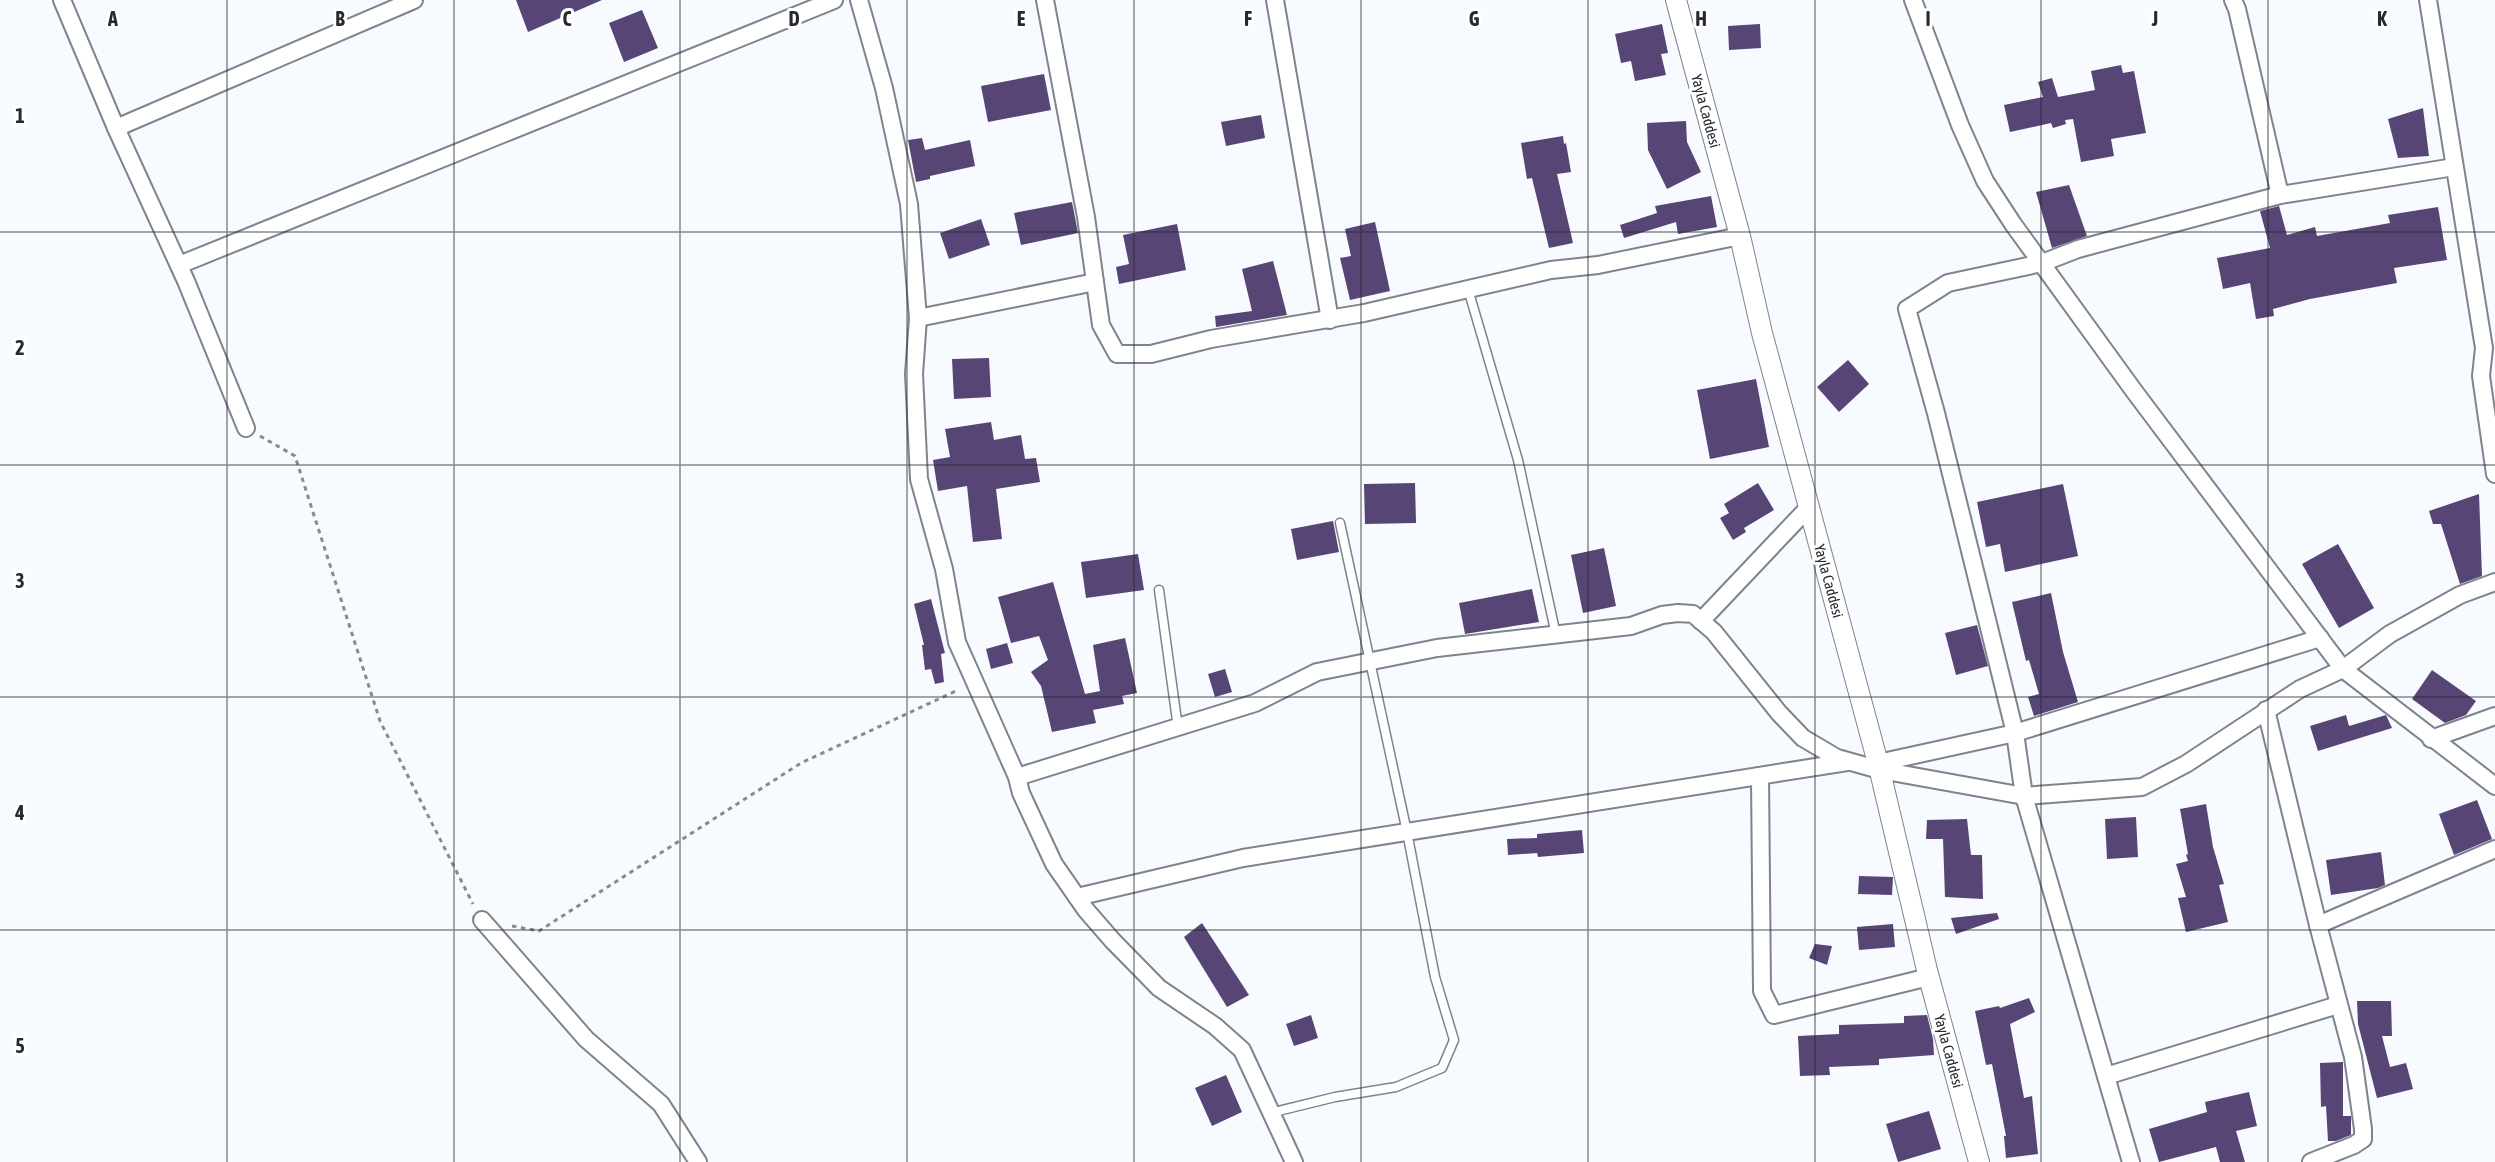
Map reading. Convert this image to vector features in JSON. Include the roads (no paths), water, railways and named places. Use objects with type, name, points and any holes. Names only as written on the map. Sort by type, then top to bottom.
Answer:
[{"type":"street","points":[[62,0],[116,128],[179,265],[246,428]]},
{"type":"street","points":[[116,128],[414,0]]},
{"type":"street","points":[[179,265],[834,0]]},
{"type":"street","points":[[859,0],[884,88],[909,204],[918,318],[914,374],[920,478],[944,569],[957,642],[1017,777],[1020,793],[1033,823],[1054,864],[1112,940],[1159,988],[1215,1026],[1242,1050],[1294,1162]]},
{"type":"street","points":[[1045,0],[1086,217],[1101,326],[1117,354],[1151,354],[1211,339],[1330,320],[1551,270],[1598,265],[1740,236]]},
{"type":"street","points":[[1275,0],[1330,320]]},
{"type":"street","name":"Yayla Caddesi","points":[[1676,0],[1740,236],[1762,333],[1879,766],[1929,976],[1979,1162]]},
{"type":"street","points":[[1913,0],[1960,125],[1985,181],[2134,391],[2343,669],[2495,786]]},
{"type":"street","points":[[2232,0],[2237,9],[2280,195]]},
{"type":"street","points":[[2428,0],[2454,166],[2489,349],[2481,376],[2495,474]]},
{"type":"street","points":[[2130,1162],[2024,796],[2015,733],[1936,413],[1907,309],[1948,283],[2042,262],[2078,249],[2280,195],[2454,166]]},
{"type":"street","points":[[918,318],[1095,282]]},
{"type":"street","points":[[1701,621],[1809,507]]},
{"type":"street","points":[[1017,777],[1255,703],[1317,672],[1437,648],[1630,626],[1662,615],[1678,613],[1693,614],[1714,632],[1803,738],[1837,758],[2024,796],[2062,795],[2142,787],[2186,764],[2300,689],[2343,669],[2400,628],[2460,595],[2495,582]]},
{"type":"street","points":[[1879,766],[2015,733],[2320,638]]},
{"type":"street","points":[[2266,710],[2352,1057],[2363,1139],[2354,1145],[2311,1162]]},
{"type":"street","points":[[2431,739],[2495,716]]},
{"type":"street","points":[[1077,897],[1243,858],[1848,762]]},
{"type":"street","points":[[1760,776],[1762,991],[1774,1015],[1929,976]]},
{"type":"street","points":[[2318,925],[2495,849]]},
{"type":"street","points":[[482,920],[586,1039],[661,1104],[698,1162]]},
{"type":"street","points":[[2106,1076],[2338,1005]]},
{"type":"lane","points":[[1468,289],[1518,460],[1556,635]]},
{"type":"lane","points":[[1270,1113],[1335,1097],[1396,1088],[1442,1068],[1454,1040],[1435,977],[1407,832],[1340,523]]},
{"type":"lane","points":[[1159,590],[1178,728]]}]
